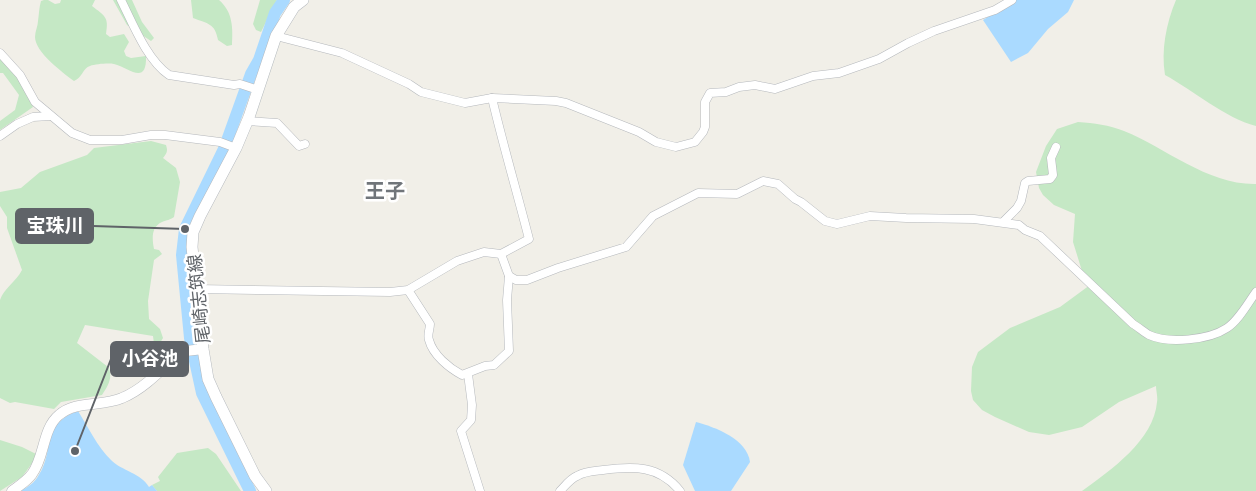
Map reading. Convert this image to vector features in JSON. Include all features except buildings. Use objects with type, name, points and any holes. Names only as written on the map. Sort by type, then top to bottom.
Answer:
[{"type":"main road","name":"尾崎志筑線","points":[[266,491],[255,476],[208,379],[201,350],[192,247],[193,232],[247,121],[254,89],[276,36],[294,7],[303,0]]},
{"type":"street","points":[[121,0],[152,58],[161,70],[169,75],[234,85],[240,84],[254,89]]},
{"type":"street","points":[[276,36],[342,53],[409,84],[421,92],[466,103],[492,98],[566,103],[638,132],[656,142],[676,148],[695,142],[703,132],[705,102],[710,93],[726,92],[739,87],[755,85],[775,89],[813,76],[839,72],[879,59],[908,42],[934,30],[995,10],[1012,0]]},
{"type":"street","points":[[0,53],[20,75],[35,102],[72,133],[90,140],[122,140],[151,135],[165,135],[220,142],[234,147]]},
{"type":"street","points":[[196,289],[390,292],[408,290],[457,261],[484,252],[501,254],[529,239],[492,98]]},
{"type":"street","points":[[0,136],[17,124],[33,117],[50,116]]},
{"type":"street","points":[[247,121],[277,123],[300,146],[306,144]]},
{"type":"street","points":[[1003,222],[1018,208],[1025,183],[1028,181],[1050,180],[1053,175],[1051,158],[1056,148]]},
{"type":"street","points":[[509,276],[516,280],[527,280],[558,268],[626,247],[652,216],[698,193],[737,194],[763,181],[778,184],[825,221],[837,224],[870,216],[974,219],[1019,225],[1025,230],[1040,236],[1133,324],[1149,335],[1165,339],[1203,338],[1215,335],[1233,323],[1256,292]]},
{"type":"street","points":[[408,290],[430,324],[428,338],[434,352],[454,371],[462,375],[485,366],[494,365],[509,351],[506,300],[509,276],[501,254]]},
{"type":"street","points":[[12,491],[32,475],[37,466],[51,424],[60,414],[77,406],[120,400],[132,394],[180,353],[201,350]]},
{"type":"street","points":[[468,374],[472,405],[471,420],[462,431],[480,491]]},
{"type":"street","points":[[560,491],[576,476],[585,472],[636,468],[658,472],[666,476],[680,491]]},
{"type":"green space","points":[[44,0],[55,4],[60,3],[61,0],[95,0],[92,6],[105,17],[107,24],[106,34],[110,37],[124,34],[129,42],[124,51],[126,56],[131,58],[146,56],[144,70],[136,73],[114,64],[95,65],[88,67],[74,81],[44,55],[36,43],[35,35],[40,6],[41,1]]},
{"type":"green space","points":[[113,0],[132,0],[142,22],[154,38],[151,41],[127,25]]},
{"type":"green space","points":[[191,0],[219,0],[224,5],[230,15],[232,45],[227,46],[218,40],[213,27],[193,18]]},
{"type":"green space","points":[[260,0],[277,0],[261,32],[256,30],[253,24]]},
{"type":"green space","points":[[1176,0],[1256,0],[1256,126],[1221,111],[1165,75],[1165,37]]},
{"type":"green space","points":[[0,57],[18,75],[33,107],[0,130],[0,121],[15,110],[19,95],[3,73],[0,73]]},
{"type":"green space","points":[[1078,122],[1118,129],[1140,138],[1188,164],[1221,179],[1238,183],[1256,184],[1256,491],[1082,491],[1118,464],[1140,441],[1154,416],[1157,400],[1156,386],[1119,402],[1082,427],[1049,435],[1029,432],[995,417],[982,410],[973,400],[971,391],[972,367],[978,352],[1010,328],[1060,307],[1090,285],[1082,271],[1073,242],[1075,214],[1054,205],[1043,195],[1039,188],[1036,172],[1046,146],[1057,129]]},
{"type":"green space","points":[[151,141],[166,145],[167,152],[163,158],[176,168],[180,182],[174,217],[158,224],[153,234],[154,249],[159,250],[162,254],[154,260],[148,301],[149,319],[160,329],[163,338],[155,351],[153,336],[85,325],[77,343],[108,367],[110,371],[109,382],[102,395],[61,402],[54,409],[15,402],[10,403],[0,398],[0,300],[4,292],[22,270],[7,228],[7,217],[0,206],[0,192],[21,188],[40,172],[87,155],[94,148]]},
{"type":"green space","points":[[0,440],[22,447],[38,455],[22,477],[0,491]]},
{"type":"green space","points":[[208,448],[216,454],[241,491],[157,491],[152,485],[160,481],[158,477],[177,453]]},
{"type":"water","points":[[1014,0],[1074,0],[1068,12],[1048,29],[1028,53],[1011,62],[983,20]]},
{"type":"water","points":[[78,411],[106,455],[115,464],[141,478],[149,487],[152,485],[157,491],[21,491],[34,482],[43,468],[53,431],[66,417]]},
{"type":"water","points":[[696,422],[729,435],[748,454],[750,462],[731,491],[695,491],[683,465]]},
{"type":"waterway","points":[[250,491],[202,393],[190,338],[182,255],[185,229],[224,149],[251,74],[259,60],[275,13],[284,0]]},
{"type":"place","name":"宝珠川","points":[[185,229]]},
{"type":"place","name":"小谷池","points":[[75,451]]},
{"type":"district","name":"王子","points":[[385,190]]}]
